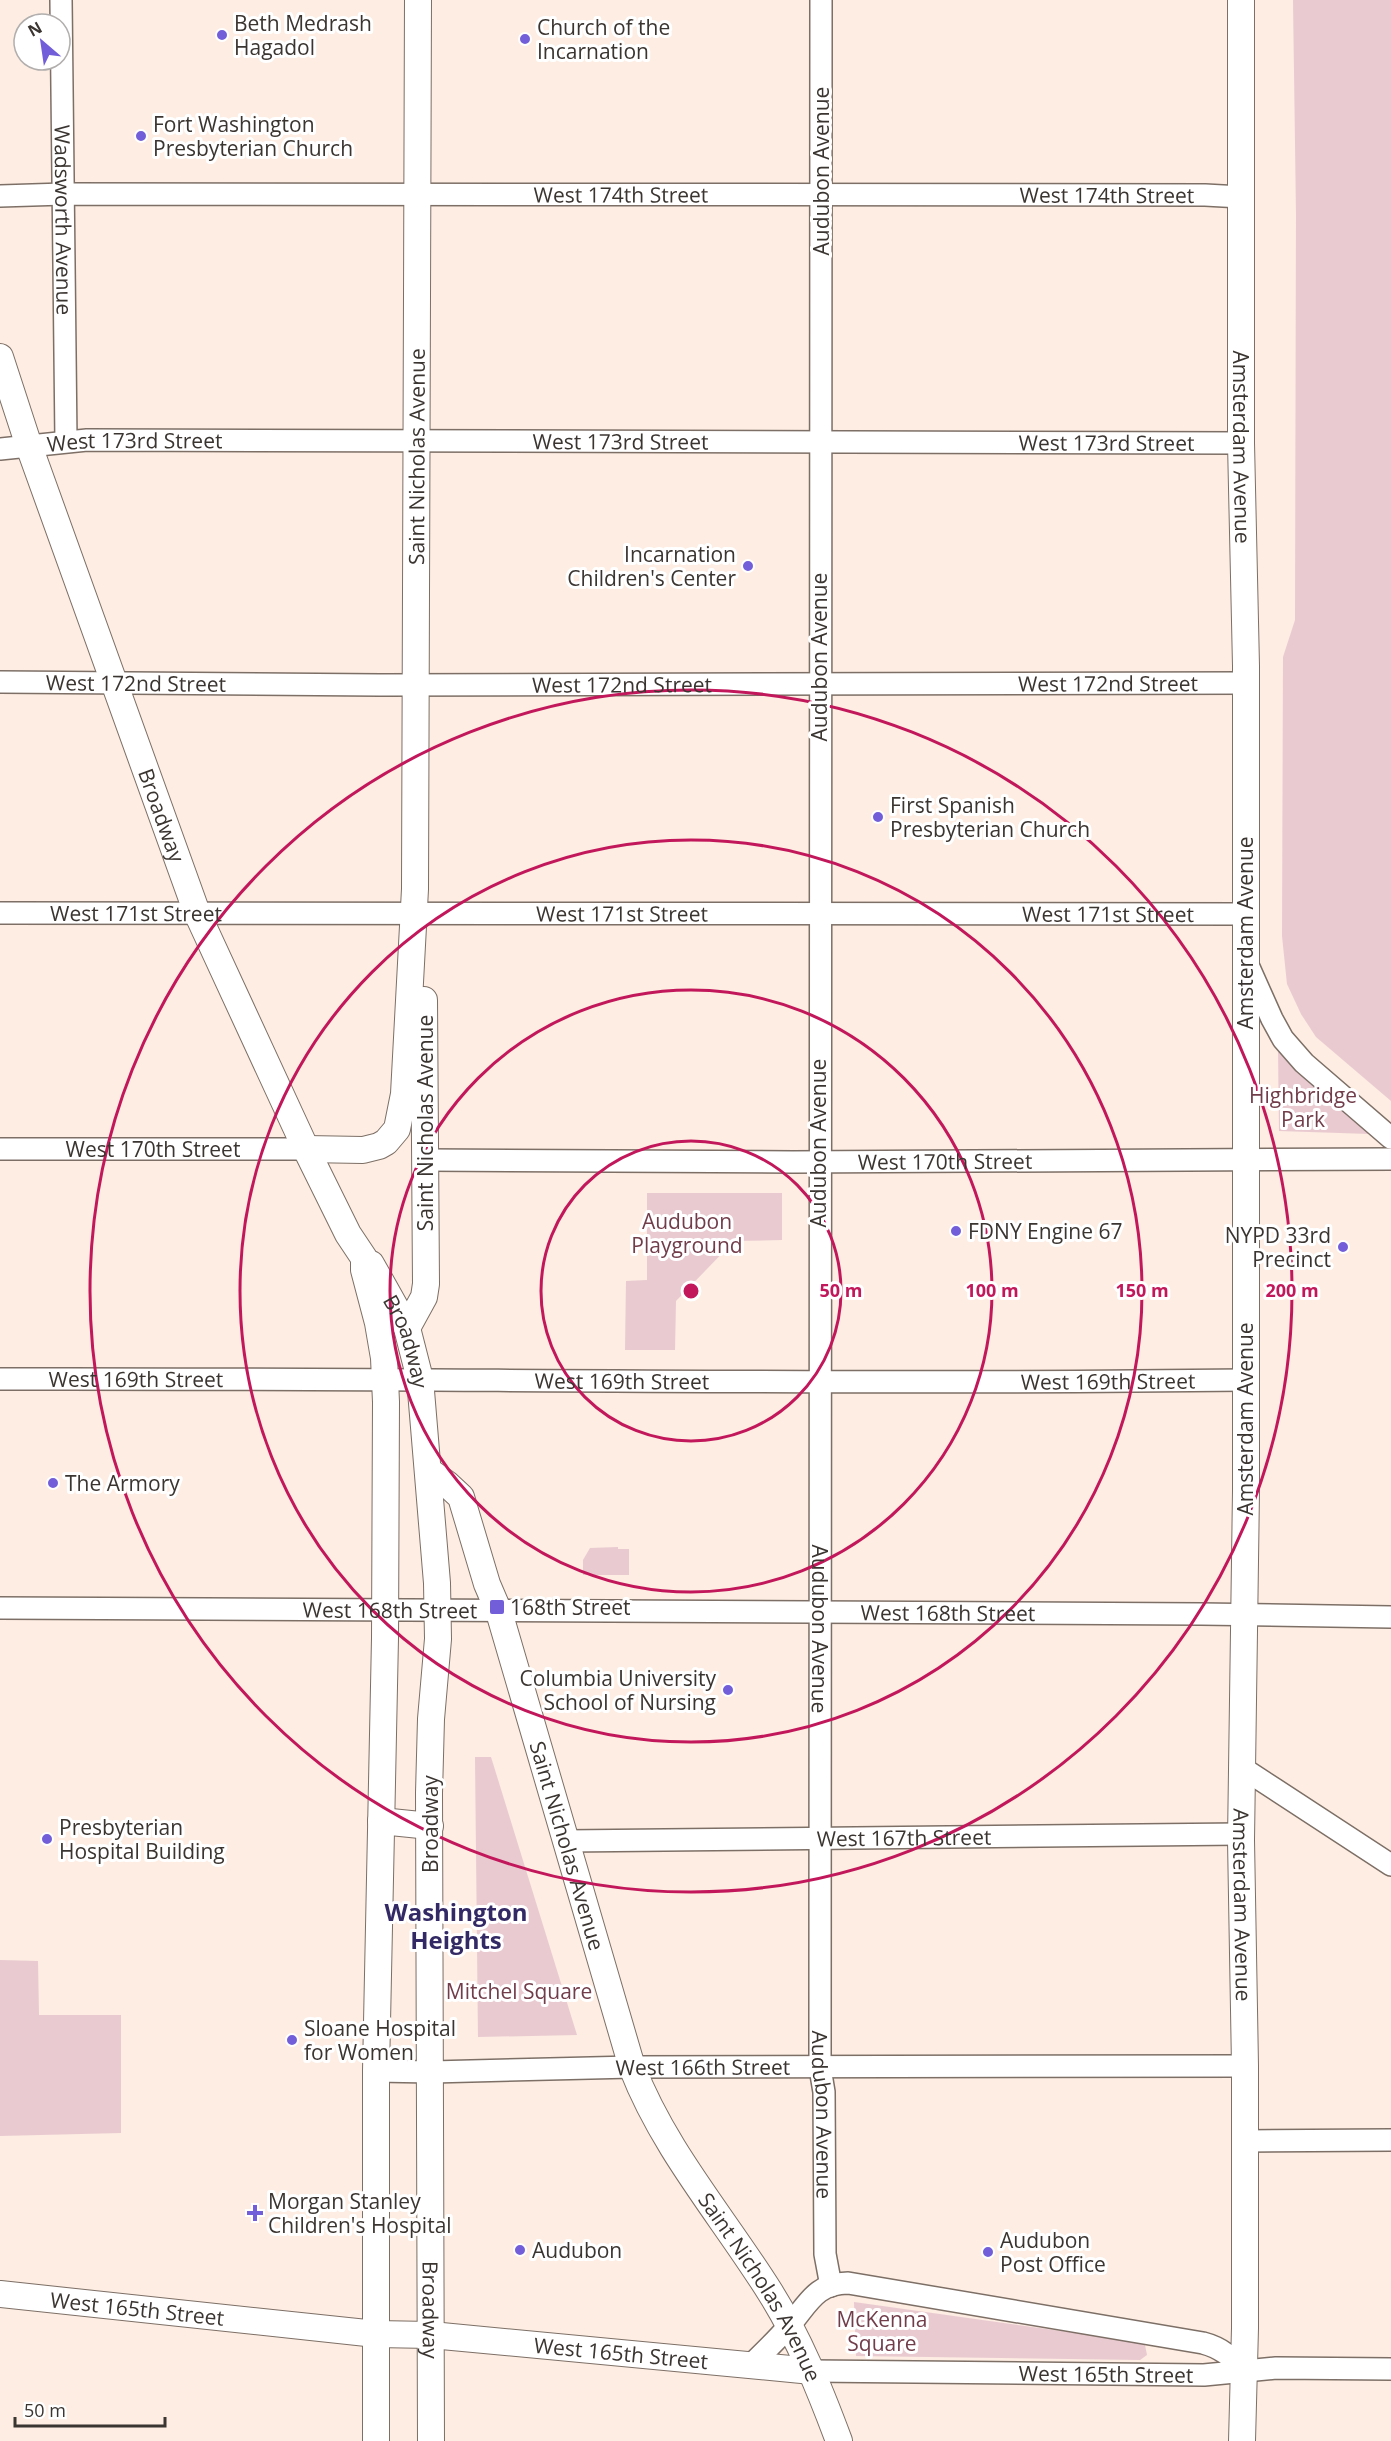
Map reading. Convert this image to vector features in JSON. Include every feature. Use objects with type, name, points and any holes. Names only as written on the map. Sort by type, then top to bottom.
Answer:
[{"type":"main road","name":"Saint Nicholas Avenue","points":[[306,1149],[370,1149],[386,1142],[396,1129],[404,1094],[414,914],[418,685],[418,0]]},
{"type":"main road","name":"Amsterdam Avenue","points":[[1241,0],[1241,443],[1245,683],[1245,1615],[1244,1769],[1241,1834],[1245,2066],[1245,2371],[1242,2441]]},
{"type":"main road","name":"Broadway","points":[[0,357],[29,446],[197,913],[306,1149],[348,1234],[364,1258],[373,1265],[407,1328],[420,1379],[429,1471],[438,1611],[432,1719],[430,1826],[431,2441]]},
{"type":"main road","name":"Saint Nicholas Avenue","points":[[407,1328],[424,1297],[426,1160],[424,1003],[414,914]]},
{"type":"main road","name":"Broadway","points":[[364,1258],[364,1270],[378,1323],[386,1378],[385,1611],[376,2071],[376,2441]]},
{"type":"main road","name":"Saint Nicholas Avenue","points":[[429,1471],[461,1497],[484,1575],[499,1612],[632,2067],[648,2107],[719,2220],[771,2293],[812,2371],[839,2441]]},
{"type":"main road","points":[[381,1821],[430,1826]]},
{"type":"main road","name":"West 165th Street","points":[[0,2294],[376,2334],[431,2335],[812,2371]]},
{"type":"street","name":"Wadsworth Avenue","points":[[61,0],[66,441]]},
{"type":"street","name":"Audubon Avenue","points":[[821,0],[818,912],[820,2068],[824,2092],[825,2254],[831,2286]]},
{"type":"street","name":"West 174th Street","points":[[0,196],[417,193],[1205,195],[1241,197]]},
{"type":"street","name":"West 173rd Street","points":[[0,449],[66,441],[1241,443]]},
{"type":"street","name":"West 172nd Street","points":[[0,682],[418,685],[1245,683]]},
{"type":"street","name":"West 171st Street","points":[[0,913],[1245,914]]},
{"type":"street","points":[[1245,958],[1272,1020],[1284,1039],[1304,1063],[1391,1138]]},
{"type":"street","name":"West 170th Street","points":[[0,1149],[306,1149]]},
{"type":"street","name":"West 170th Street","points":[[426,1160],[818,1162],[1391,1159]]},
{"type":"street","name":"West 169th Street","points":[[0,1379],[386,1378],[457,1381],[820,1383],[1245,1380]]},
{"type":"street","name":"West 168th Street","points":[[0,1608],[1391,1617]]},
{"type":"street","points":[[1244,1769],[1391,1865]]},
{"type":"street","name":"West 167th Street","points":[[566,1840],[1241,1834]]},
{"type":"street","name":"West 166th Street","points":[[376,2071],[432,2072],[632,2067],[1245,2066]]},
{"type":"street","points":[[1245,2141],[1391,2140]]},
{"type":"street","name":"West 165th Street","points":[[831,2286],[848,2283],[1203,2343],[1217,2347],[1228,2354],[1245,2371]]},
{"type":"street","points":[[751,2365],[788,2327],[812,2295],[831,2286]]},
{"type":"street","name":"West 165th Street","points":[[812,2371],[1204,2375],[1276,2368],[1391,2369]]},
{"type":"green space","name":"Highbridge Park","points":[[1293,0],[1391,0],[1391,1101],[1316,1037],[1301,1014],[1287,984],[1282,936],[1283,657],[1295,620],[1296,214]]},
{"type":"green space","name":"Highbridge Park","points":[[1278,1049],[1370,1134],[1279,1131]]},
{"type":"green space","name":"Audubon Playground","points":[[647,1193],[782,1193],[782,1240],[734,1241],[676,1301],[675,1350],[625,1350],[626,1281],[647,1280]]},
{"type":"green space","points":[[618,1547],[618,1549],[629,1549],[629,1575],[583,1575],[583,1560],[590,1548]]},
{"type":"green space","name":"Mitchel Square","points":[[475,1757],[491,1757],[577,2035],[478,2037]]},
{"type":"green space","points":[[0,1960],[38,1961],[39,2015],[121,2015],[121,2133],[0,2136]]},
{"type":"green space","name":"McKenna Square","points":[[854,2302],[1133,2341],[1145,2345],[1147,2355],[1140,2360],[856,2356]]},
{"type":"place","name":"Beth Medrash Hagadol","points":[[222,35]]},
{"type":"place","name":"Church of the Incarnation","points":[[525,39]]},
{"type":"place","name":"Fort Washington Presbyterian Church","points":[[141,136]]},
{"type":"place","name":"Incarnation Children's Center","points":[[748,566]]},
{"type":"place","name":"First Spanish Presbyterian Church","points":[[878,817]]},
{"type":"place","name":"FDNY Engine 67","points":[[956,1231]]},
{"type":"place","name":"NYPD 33rd Precinct","points":[[1343,1247]]},
{"type":"place","name":"The Armory","points":[[53,1483]]},
{"type":"place","name":"168th Street","points":[[497,1607]]},
{"type":"place","name":"Columbia University School of Nursing","points":[[728,1690]]},
{"type":"place","name":"Presbyterian Hospital Building","points":[[47,1839]]},
{"type":"place","name":"Sloane Hospital for Women","points":[[292,2040]]},
{"type":"place","name":"Morgan Stanley Children's Hospital","points":[[255,2213]]},
{"type":"place","name":"Audubon","points":[[520,2250]]},
{"type":"place","name":"Audubon Post Office","points":[[988,2252]]},
{"type":"district","name":"Washington Heights","points":[[456,1925]]}]
